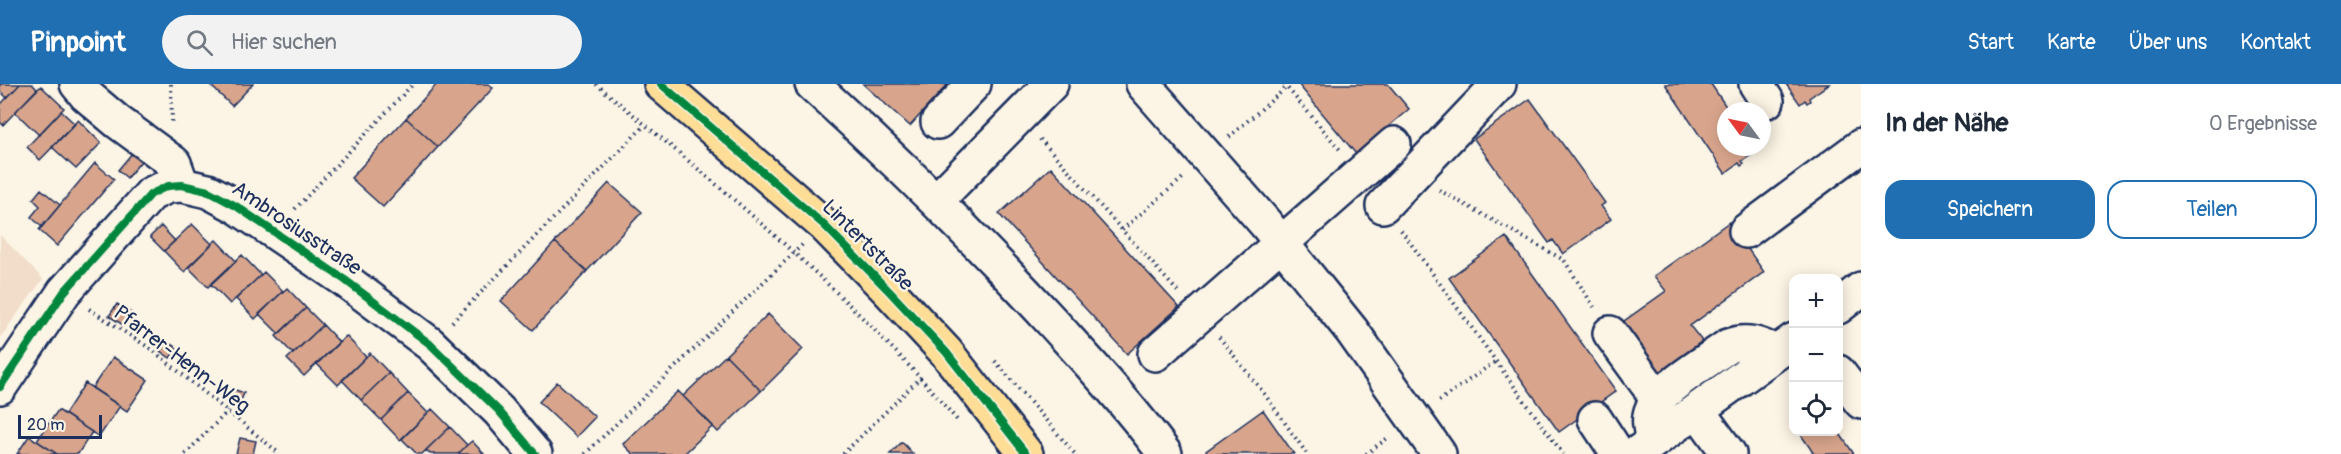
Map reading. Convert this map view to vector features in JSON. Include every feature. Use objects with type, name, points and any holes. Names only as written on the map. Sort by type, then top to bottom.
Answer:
[{"type":"main road","name":"Lintertstraße","points":[[661,84],[824,225],[881,282],[946,352],[1026,454]]},
{"type":"street","points":[[0,387],[64,292],[152,194],[168,186],[182,185],[174,163],[118,122],[77,84]]},
{"type":"street","points":[[812,84],[995,259],[1086,359],[1165,454]]},
{"type":"street","points":[[938,122],[974,84]]},
{"type":"street","points":[[936,201],[1051,84]]},
{"type":"street","points":[[1143,84],[1281,243],[1352,331],[1439,454]]},
{"type":"street","points":[[1383,206],[1499,84]]},
{"type":"street","points":[[1155,354],[1394,144]]},
{"type":"street","points":[[1746,231],[1861,146]]},
{"type":"street","name":"Ambrosiusstraße","points":[[182,185],[208,191],[236,206],[345,280],[430,344],[499,411],[535,454]]},
{"type":"street","points":[[1843,304],[1861,289]]},
{"type":"street","points":[[1610,333],[1658,399]]},
{"type":"street","points":[[1645,448],[1652,408],[1660,395],[1728,346],[1740,342],[1754,342],[1785,346]]},
{"type":"street","points":[[1645,448],[1785,346]]},
{"type":"street","points":[[1843,377],[1861,402]]},
{"type":"street","points":[[1697,410],[1729,454]]},
{"type":"street","points":[[1595,419],[1618,454]]},
{"type":"path","points":[[274,232],[413,84]]},
{"type":"path","points":[[596,84],[795,252],[921,376],[964,428]]},
{"type":"path","points":[[1284,84],[1360,174]]},
{"type":"path","points":[[1019,116],[1199,315],[1256,384],[1307,454]]},
{"type":"path","points":[[430,344],[645,125]]},
{"type":"path","points":[[1412,175],[1564,260],[1610,333]]},
{"type":"path","points":[[1383,206],[1563,454]]},
{"type":"path","points":[[585,454],[795,252]]},
{"type":"path","points":[[843,454],[921,376]]},
{"type":"path","points":[[185,454],[228,411]]},
{"type":"shaded area","points":[[0,235],[43,279],[0,338]]},
{"type":"building","points":[[0,84],[20,84],[7,98],[0,91]]},
{"type":"building","points":[[20,84],[32,84],[37,89],[3,125],[0,122],[0,105]]},
{"type":"building","points":[[209,84],[253,84],[232,106]]},
{"type":"building","points":[[437,84],[489,84],[493,88],[438,147],[406,118]]},
{"type":"building","points":[[863,84],[948,84],[910,126]]},
{"type":"building","points":[[1298,84],[1388,84],[1409,109],[1356,154]]},
{"type":"building","points":[[1665,84],[1711,84],[1723,102],[1717,102],[1717,156],[1750,156],[1742,161],[1744,164],[1741,166],[1739,163],[1725,173]]},
{"type":"building","points":[[1786,84],[1829,84],[1809,98],[1810,101],[1807,103],[1805,100],[1800,104]]},
{"type":"building","points":[[41,86],[64,108],[39,135],[15,112]]},
{"type":"building","points":[[1530,99],[1605,203],[1601,206],[1611,219],[1563,254],[1553,240],[1549,243],[1474,139]]},
{"type":"building","points":[[61,111],[75,124],[40,160],[27,147]]},
{"type":"building","points":[[406,118],[438,147],[383,207],[351,178]]},
{"type":"building","points":[[78,120],[101,143],[76,169],[52,147]]},
{"type":"building","points":[[133,152],[142,160],[127,178],[118,170]]},
{"type":"building","points":[[95,163],[114,179],[57,246],[39,230]]},
{"type":"building","points":[[1051,167],[1179,307],[1127,354],[999,214]]},
{"type":"building","points":[[609,183],[642,212],[587,271],[555,242]]},
{"type":"building","points":[[41,189],[60,205],[42,227],[31,217],[40,206],[33,199]]},
{"type":"building","points":[[1729,222],[1764,272],[1690,326],[1702,341],[1653,377],[1617,326],[1666,291],[1654,276]]},
{"type":"building","points":[[192,224],[212,244],[184,272],[164,251]]},
{"type":"building","points":[[161,226],[175,241],[164,251],[150,237]]},
{"type":"building","points":[[1506,237],[1616,391],[1559,432],[1449,278]]},
{"type":"building","points":[[216,240],[236,261],[208,287],[188,267]]},
{"type":"building","points":[[555,242],[587,271],[533,330],[501,301]]},
{"type":"building","points":[[242,255],[261,275],[230,304],[211,284]]},
{"type":"building","points":[[264,272],[283,291],[255,319],[236,299]]},
{"type":"building","points":[[287,288],[306,308],[279,334],[259,314]]},
{"type":"building","points":[[117,304],[131,313],[123,325],[109,316]]},
{"type":"building","points":[[306,308],[323,325],[293,354],[276,336]]},
{"type":"building","points":[[768,314],[803,349],[761,391],[726,355]]},
{"type":"building","points":[[323,325],[339,342],[304,376],[287,359]]},
{"type":"building","points":[[346,336],[366,357],[338,385],[317,364]]},
{"type":"building","points":[[167,342],[177,348],[170,358],[160,351]]},
{"type":"building","points":[[370,353],[389,373],[361,400],[342,380]]},
{"type":"building","points":[[726,355],[761,391],[718,432],[683,396]]},
{"type":"building","points":[[113,357],[148,380],[127,411],[92,388]]},
{"type":"building","points":[[389,373],[408,393],[381,420],[361,400]]},
{"type":"building","points":[[557,382],[595,417],[576,437],[539,402]]},
{"type":"building","points":[[85,383],[120,406],[99,437],[65,414]]},
{"type":"building","points":[[230,388],[244,393],[239,406],[225,401]]},
{"type":"building","points":[[678,391],[713,426],[684,454],[633,454],[623,444]]},
{"type":"building","points":[[408,393],[428,413],[400,440],[381,420]]},
{"type":"building","points":[[432,409],[450,427],[422,454],[417,454],[402,439]]},
{"type":"building","points":[[58,410],[92,432],[78,454],[57,454],[37,441]]},
{"type":"building","points":[[1263,410],[1294,454],[1208,454],[1206,451]]},
{"type":"building","points":[[450,427],[467,445],[458,454],[430,454],[426,450]]},
{"type":"building","points":[[29,436],[37,441],[57,454],[17,454]]},
{"type":"building","points":[[1802,436],[1841,436],[1854,454],[1814,454]]},
{"type":"building","points":[[240,438],[256,441],[253,454],[236,454]]},
{"type":"building","points":[[472,441],[484,454],[458,454],[467,445]]},
{"type":"building","points":[[902,442],[913,454],[890,454]]},
{"type":"cycle path","points":[[661,84],[824,225],[946,352],[1026,454]]},
{"type":"cycle path","points":[[0,387],[64,292],[151,194],[168,186],[182,185],[208,191],[236,206],[345,280],[430,344],[499,411],[535,454]]}]
